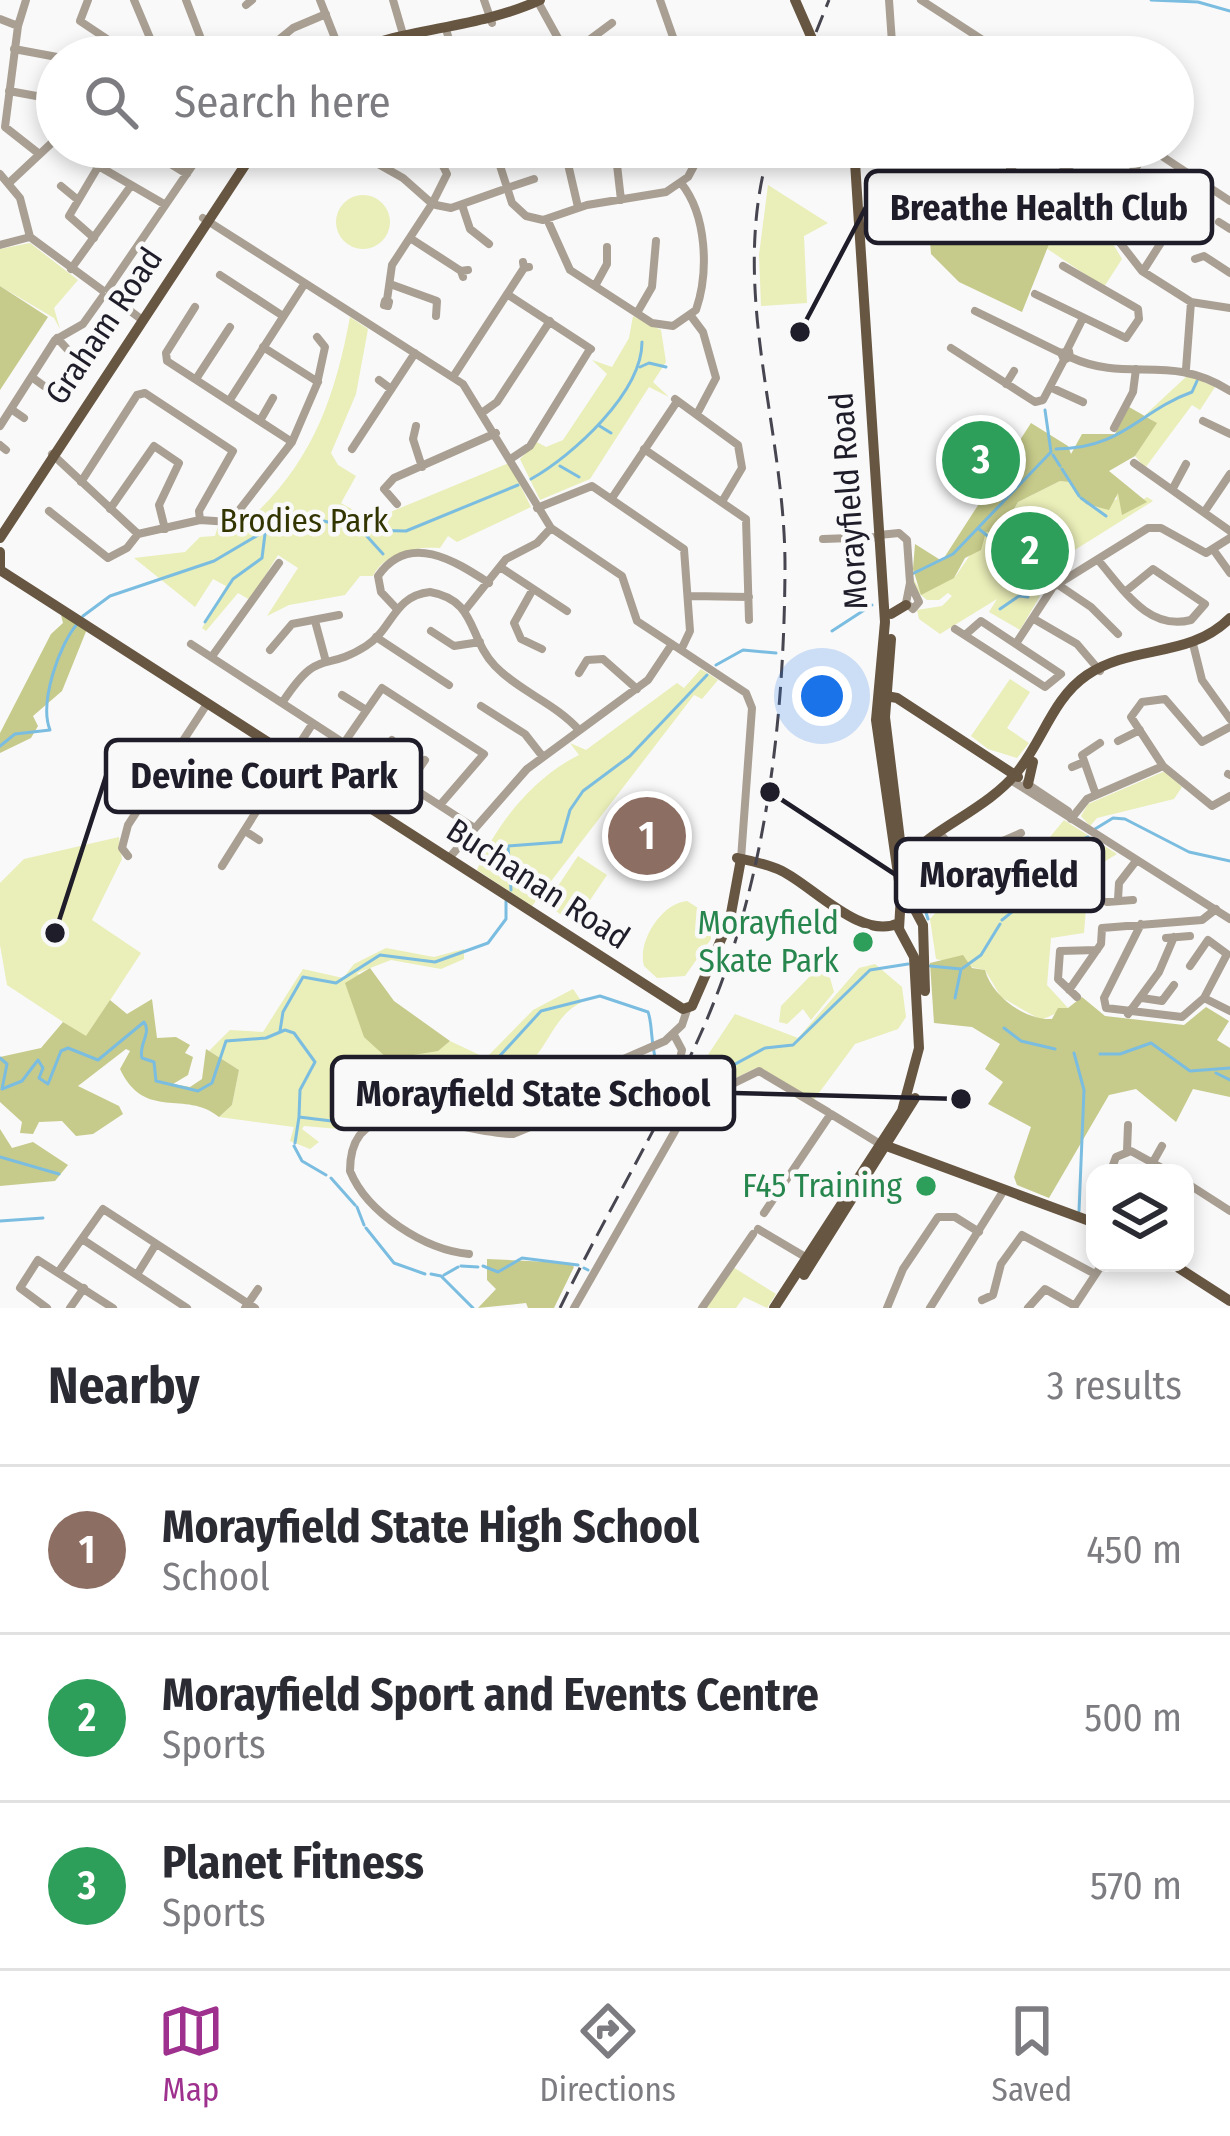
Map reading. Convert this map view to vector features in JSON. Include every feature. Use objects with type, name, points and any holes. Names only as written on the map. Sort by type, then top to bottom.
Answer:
[{"type":"main road","points":[[798,0],[813,36]]},
{"type":"main road","points":[[422,36],[492,21],[541,2]]},
{"type":"main road","name":"Graham Road","points":[[0,527],[240,168]]},
{"type":"main road","name":"Morayfield Road","points":[[855,168],[881,536],[882,700],[904,937]]},
{"type":"main road","name":"Morayfield Road","points":[[855,168],[881,536],[891,614],[882,700],[908,902],[922,931]]},
{"type":"main road","name":"Graham Road","points":[[0,538],[139,317]]},
{"type":"main road","name":"Buchanan Road","points":[[1,562],[208,703],[686,1010]]},
{"type":"main road","points":[[891,614],[910,601]]},
{"type":"main road","points":[[902,862],[1017,780],[1064,696],[1099,670],[1194,646],[1230,622]]},
{"type":"main road","points":[[887,674],[906,707],[1017,780]]},
{"type":"main road","points":[[882,700],[906,707],[1017,780]]},
{"type":"main road","points":[[980,753],[1014,765],[1029,761]]},
{"type":"main road","points":[[900,843],[910,848],[924,843]]},
{"type":"main road","points":[[738,860],[781,870],[870,925],[916,915]]},
{"type":"main road","points":[[686,1010],[724,932],[738,860]]},
{"type":"main road","points":[[738,860],[779,874],[873,929],[915,938],[922,931]]},
{"type":"main road","points":[[778,1308],[805,1257],[910,1112],[922,1076],[922,931]]},
{"type":"main road","points":[[904,937],[919,957]]},
{"type":"main road","points":[[883,1147],[1086,1220]]},
{"type":"main road","points":[[778,1308],[805,1257]]},
{"type":"main road","points":[[1185,1272],[1230,1301]]},
{"type":"street","points":[[26,0],[17,26],[5,129],[36,152]]},
{"type":"street","points":[[88,0],[82,23],[103,36]]},
{"type":"street","points":[[134,0],[149,36]]},
{"type":"street","points":[[186,0],[200,36]]},
{"type":"street","points":[[320,0],[335,36]]},
{"type":"street","points":[[393,0],[404,36]]},
{"type":"street","points":[[484,0],[492,21]]},
{"type":"street","points":[[660,0],[672,36]]},
{"type":"street","points":[[887,0],[890,36]]},
{"type":"street","points":[[921,0],[977,36]]},
{"type":"street","points":[[541,2],[553,36]]},
{"type":"street","points":[[284,36],[326,14]]},
{"type":"street","points":[[0,19],[17,26]]},
{"type":"street","points":[[594,36],[612,23]]},
{"type":"street","points":[[449,31],[450,36]]},
{"type":"street","points":[[14,49],[36,53]]},
{"type":"street","points":[[9,91],[36,96]]},
{"type":"street","points":[[10,182],[36,155]]},
{"type":"street","points":[[94,238],[70,221],[97,168]]},
{"type":"street","points":[[101,168],[164,204]]},
{"type":"street","points":[[177,168],[187,174]]},
{"type":"street","points":[[0,426],[57,338],[83,324],[191,168]]},
{"type":"street","points":[[380,168],[432,203],[462,205],[530,178]]},
{"type":"street","points":[[388,300],[393,263],[432,203],[446,170],[452,168]]},
{"type":"street","points":[[500,168],[506,189],[522,214],[547,219],[578,207],[662,194],[681,183],[691,168]]},
{"type":"street","points":[[569,168],[578,207]]},
{"type":"street","points":[[617,168],[621,200]]},
{"type":"street","points":[[1010,168],[1029,187],[1017,214]]},
{"type":"street","points":[[1052,224],[1080,177],[1067,168]]},
{"type":"street","points":[[968,201],[1066,227],[1100,217],[1136,168]]},
{"type":"street","points":[[1179,168],[1230,201]]},
{"type":"street","points":[[0,174],[22,203],[30,236],[139,317]]},
{"type":"street","points":[[547,219],[565,265],[637,313],[668,327],[691,316],[700,297],[701,225],[681,183]]},
{"type":"street","points":[[61,186],[78,200]]},
{"type":"street","points":[[71,269],[130,187]]},
{"type":"street","points":[[1142,272],[1185,203],[1170,190]]},
{"type":"street","points":[[462,205],[470,230],[487,240]]},
{"type":"street","points":[[1100,217],[1142,272],[1191,302],[1229,308],[1230,296]]},
{"type":"street","points":[[205,219],[453,377],[483,412],[551,528],[622,576],[634,618],[749,698],[738,860]]},
{"type":"street","points":[[1153,220],[1169,230]]},
{"type":"street","points":[[1219,222],[1230,229]]},
{"type":"street","points":[[0,245],[30,236]]},
{"type":"street","points":[[410,238],[464,273]]},
{"type":"street","points":[[637,313],[652,287],[656,242]]},
{"type":"street","points":[[595,286],[607,264],[607,247]]},
{"type":"street","points":[[1195,259],[1204,256],[1230,273]]},
{"type":"street","points":[[453,377],[525,266]]},
{"type":"street","points":[[1035,294],[1124,340],[1139,319],[1138,309],[1063,266]]},
{"type":"street","points":[[220,275],[283,316]]},
{"type":"street","points":[[231,398],[304,283]]},
{"type":"street","points":[[390,284],[437,301],[434,317]]},
{"type":"street","points":[[507,294],[591,349],[528,449],[512,458]]},
{"type":"street","points":[[1186,369],[1191,302]]},
{"type":"street","points":[[195,308],[165,357],[292,442]]},
{"type":"street","points":[[975,311],[1102,369],[1186,369],[1230,391]]},
{"type":"street","points":[[691,316],[704,332],[716,378],[697,414]]},
{"type":"street","points":[[951,348],[1035,402],[1052,388],[1082,320]]},
{"type":"street","points":[[483,412],[497,403],[550,321]]},
{"type":"street","points":[[196,379],[230,326]]},
{"type":"street","points":[[57,338],[69,351]]},
{"type":"street","points":[[50,512],[108,558],[127,548],[138,534],[200,520],[234,519],[292,442],[318,382],[325,346],[317,338]]},
{"type":"street","points":[[263,347],[318,382]]},
{"type":"street","points":[[352,449],[415,352]]},
{"type":"street","points":[[975,364],[982,354]]},
{"type":"street","points":[[1114,428],[1133,392],[1136,369]]},
{"type":"street","points":[[1006,384],[1015,371]]},
{"type":"street","points":[[32,378],[44,386]]},
{"type":"street","points":[[379,380],[391,389]]},
{"type":"street","points":[[1052,388],[1083,401]]},
{"type":"street","points":[[81,482],[140,393],[233,453],[199,511],[200,520]]},
{"type":"street","points":[[261,419],[273,398]]},
{"type":"street","points":[[612,498],[676,401],[740,448],[742,469],[723,500]]},
{"type":"street","points":[[10,409],[24,418]]},
{"type":"street","points":[[1202,421],[1230,434]]},
{"type":"street","points":[[416,426],[413,439],[422,466]]},
{"type":"street","points":[[398,504],[384,489],[394,478],[496,433]]},
{"type":"street","points":[[110,509],[154,446],[179,463],[159,505],[165,529]]},
{"type":"street","points":[[644,449],[741,513],[749,528],[749,620]]},
{"type":"street","points":[[52,460],[138,534]]},
{"type":"street","points":[[1017,642],[1057,584],[1148,528],[1161,528],[1201,552],[1214,552],[1230,535],[1134,463]]},
{"type":"street","points":[[1172,490],[1186,464]]},
{"type":"street","points":[[1205,512],[1226,487],[1230,474]]},
{"type":"street","points":[[449,858],[543,757],[637,688],[690,634],[689,560],[682,545],[612,498],[585,486],[537,508]]},
{"type":"street","points":[[466,609],[500,567],[551,528]]},
{"type":"street","points":[[823,539],[902,534],[910,601]]},
{"type":"street","points":[[396,608],[381,592],[378,576],[390,563],[424,551],[448,556],[489,583]]},
{"type":"street","points":[[1214,552],[1230,573]]},
{"type":"street","points":[[1099,560],[1126,591],[1165,625],[1191,620],[1205,604],[1153,569],[1126,591]]},
{"type":"street","points":[[213,655],[234,634],[279,563]]},
{"type":"street","points":[[500,567],[567,611]]},
{"type":"street","points":[[1057,584],[1091,607],[1118,634]]},
{"type":"street","points":[[533,589],[514,623],[521,639],[542,649]]},
{"type":"street","points":[[282,703],[299,676],[325,658],[361,649],[376,637],[396,608],[430,592],[466,609],[493,664],[563,712],[579,730]]},
{"type":"street","points":[[690,596],[749,597]]},
{"type":"street","points":[[270,650],[284,628],[339,615]]},
{"type":"street","points":[[1034,619],[1077,644],[1099,670]]},
{"type":"street","points":[[955,629],[1045,687],[1060,676],[1060,669],[979,620],[965,635]]},
{"type":"street","points":[[315,621],[325,658]]},
{"type":"street","points":[[431,631],[454,646],[480,642]]},
{"type":"street","points":[[376,637],[449,685]]},
{"type":"street","points":[[191,644],[473,827]]},
{"type":"street","points":[[1194,646],[1202,680],[1230,723],[1199,741],[1169,703],[1159,698],[1132,712],[1163,766],[1212,806],[1230,796]]},
{"type":"street","points":[[578,673],[587,660],[603,659],[637,688]]},
{"type":"street","points":[[344,743],[379,691],[387,690],[484,754],[440,805]]},
{"type":"street","points":[[342,695],[366,710]]},
{"type":"street","points":[[128,856],[122,848],[128,825],[208,703]]},
{"type":"street","points":[[481,706],[525,734],[543,757]]},
{"type":"street","points":[[291,757],[313,723]]},
{"type":"street","points":[[1118,741],[1140,730]]},
{"type":"street","points":[[231,784],[262,737]]},
{"type":"street","points":[[376,764],[392,740]]},
{"type":"street","points":[[1096,795],[1083,751],[1100,743]]},
{"type":"street","points":[[409,785],[425,760]]},
{"type":"street","points":[[1072,767],[1084,762]]},
{"type":"street","points":[[1074,814],[1096,795],[1163,766]]},
{"type":"street","points":[[238,772],[266,790]]},
{"type":"street","points":[[1017,780],[1230,919]]},
{"type":"street","points":[[1017,780],[1074,814]]},
{"type":"street","points":[[222,866],[266,790],[275,784]]},
{"type":"street","points":[[245,831],[259,840]]},
{"type":"street","points":[[939,832],[961,859],[1021,833]]},
{"type":"street","points":[[1118,898],[1119,884],[1136,861]]},
{"type":"street","points":[[1106,902],[1133,900]]},
{"type":"street","points":[[1096,950],[1060,951],[1058,979],[1073,994],[1096,950],[1102,928],[1204,919],[1216,909]]},
{"type":"street","points":[[1142,924],[1104,1001],[1108,1010],[1182,1017],[1204,998],[1227,954],[1208,940],[1190,966]]},
{"type":"street","points":[[1128,1014],[1142,998],[1170,938],[1190,936]]},
{"type":"street","points":[[1142,998],[1162,1001],[1174,985]]},
{"type":"street","points":[[1204,998],[1230,1011]]},
{"type":"street","points":[[470,1254],[404,1227],[362,1194],[350,1171],[362,1132],[375,1122],[406,1116],[513,1134],[530,1127],[603,1068],[674,1035],[686,1010]]},
{"type":"street","points":[[674,1035],[682,1050],[676,1076],[706,1095]]},
{"type":"street","points":[[574,1308],[686,1110],[706,1095],[759,1071],[883,1147]]},
{"type":"street","points":[[702,1308],[828,1115]]},
{"type":"street","points":[[1127,1151],[1128,1125]]},
{"type":"street","points":[[1153,1162],[1162,1146]]},
{"type":"street","points":[[1127,1151],[1156,1164]]},
{"type":"street","points":[[1113,1164],[1127,1151]]},
{"type":"street","points":[[1194,1188],[1230,1211]]},
{"type":"street","points":[[930,1308],[1005,1189]]},
{"type":"street","points":[[58,1270],[103,1209],[249,1306],[258,1288]]},
{"type":"street","points":[[886,1308],[903,1270],[938,1216],[955,1217],[979,1232]]},
{"type":"street","points":[[753,1232],[805,1257]]},
{"type":"street","points":[[982,1300],[993,1294],[1001,1264],[1022,1235],[1095,1274],[1074,1307],[1041,1289],[1028,1308]]},
{"type":"street","points":[[82,1239],[187,1308]]},
{"type":"street","points":[[138,1274],[156,1244]]},
{"type":"street","points":[[46,1308],[20,1288],[35,1262],[58,1270],[113,1308]]},
{"type":"street","points":[[70,1308],[83,1288]]},
{"type":"street","points":[[25,1308],[31,1298]]},
{"type":"green space","points":[[869,176],[1055,229],[1022,312],[959,282],[931,254],[929,229],[910,228],[896,218],[891,236],[873,235]]},
{"type":"green space","points":[[768,185],[828,223],[804,236],[807,303],[761,306],[759,255]]},
{"type":"green space","points":[[363,195],[382,203],[390,222],[382,241],[363,249],[344,241],[336,222],[344,203]]},
{"type":"green space","points":[[1091,225],[1109,237],[1122,259],[1104,287],[1046,248],[1055,229],[1065,233]]},
{"type":"green space","points":[[30,243],[78,280],[54,308],[60,329],[54,318],[0,286],[0,249]]},
{"type":"green space","points":[[0,286],[48,317],[0,390]]},
{"type":"green space","points":[[633,316],[661,330],[666,362],[653,382],[669,397],[649,387],[590,479],[540,500],[520,459],[537,442],[546,447],[563,440],[607,374],[592,360],[612,367],[629,338]]},
{"type":"green space","name":"Brodies Park","points":[[350,317],[368,329],[356,394],[331,453],[338,465],[356,476],[341,503],[371,520],[509,463],[531,507],[457,542],[448,536],[440,548],[393,557],[373,576],[360,576],[345,595],[289,605],[267,616],[298,568],[278,555],[250,600],[238,593],[206,631],[202,628],[226,586],[213,579],[195,607],[134,558],[185,552],[200,537],[215,536],[218,526],[235,524],[246,509],[253,516],[274,495],[318,426]]},
{"type":"green space","points":[[1188,375],[1215,387],[1200,410],[1192,405],[1145,468],[1135,456],[1156,423],[1145,415]]},
{"type":"green space","points":[[1129,407],[1157,423],[1135,456],[1109,471],[1147,502],[1122,515],[1118,493],[1109,510],[1086,504],[1069,482],[1060,481],[1018,502],[1000,534],[986,532],[981,550],[965,558],[954,578],[921,595],[913,569],[915,544],[942,561],[1031,423],[1068,446],[1071,454],[1082,434],[1115,434]]},
{"type":"green space","points":[[1060,481],[1069,482],[1105,517],[1096,508],[1117,499],[1115,486],[1126,511],[1147,497],[1153,501],[1011,590],[1026,587],[1040,596],[1020,630],[989,612],[997,599],[940,634],[919,619],[917,610],[942,606],[952,596],[927,600],[914,589],[912,576],[922,594],[955,577],[986,532],[1004,529],[1018,502]]},
{"type":"green space","points":[[60,611],[87,629],[62,691],[33,716],[38,726],[31,738],[0,753],[0,733],[51,634],[63,623]]},
{"type":"green space","points":[[701,669],[718,680],[702,699],[694,695],[532,906],[477,870],[518,804],[547,776],[579,755],[570,743],[586,750],[677,683],[684,688]]},
{"type":"green space","points":[[1010,679],[1030,692],[1007,728],[1029,743],[1017,758],[988,749],[971,736]]},
{"type":"green space","points":[[1165,771],[1182,787],[1174,799],[1097,818],[1090,826],[1081,816],[1088,804]]},
{"type":"green space","points":[[1064,820],[1117,854],[1089,871],[1084,933],[1051,938],[1047,985],[1068,1008],[1041,1020],[1001,997],[985,970],[936,959],[930,919],[965,880],[1031,860]]},
{"type":"green space","points":[[119,837],[122,859],[92,920],[141,953],[86,1037],[7,985],[0,945],[0,883],[24,859]]},
{"type":"green space","points":[[578,856],[607,875],[574,924],[546,904]]},
{"type":"green space","points":[[687,901],[709,915],[711,939],[685,976],[657,978],[644,966],[648,935],[669,908]]},
{"type":"green space","points":[[386,948],[434,957],[464,949],[464,959],[441,969],[391,960],[357,973],[437,1051],[450,1041],[486,1058],[533,1010],[573,989],[582,1002],[563,1017],[536,1056],[519,1070],[517,1083],[537,1117],[499,1129],[390,1111],[351,1130],[304,1126],[319,1142],[310,1149],[290,1141],[294,1127],[219,1117],[232,1105],[239,1070],[209,1051],[230,1030],[263,1032],[303,969],[343,978],[354,964]]},
{"type":"green space","points":[[963,955],[972,968],[985,970],[1011,1005],[1031,1016],[1052,1019],[1058,1008],[1068,1008],[1082,997],[1105,1016],[1184,1025],[1206,1007],[1229,1021],[1217,1040],[1230,1048],[1230,1097],[1193,1089],[1176,1122],[1136,1089],[1109,1095],[1049,1198],[1017,1185],[1014,1177],[1031,1127],[988,1104],[1003,1082],[985,1069],[1000,1044],[972,1027],[934,1023],[930,963]]},
{"type":"green space","points":[[875,964],[902,987],[906,1017],[898,1029],[855,1044],[813,1101],[756,1068],[713,1089],[692,1079],[735,1014],[798,1038],[859,968]]},
{"type":"green space","points":[[370,968],[394,1001],[450,1041],[438,1051],[388,1059],[364,1037],[345,983]]},
{"type":"green space","points":[[815,971],[830,978],[834,992],[811,1020],[803,1009],[787,1024],[779,1022],[781,1006]]},
{"type":"green space","points":[[152,999],[157,1038],[176,1037],[190,1045],[185,1053],[193,1057],[188,1075],[173,1084],[190,1087],[202,1079],[206,1049],[239,1070],[232,1105],[219,1117],[193,1105],[141,1095],[120,1069],[130,1051],[126,1049],[78,1086],[119,1106],[123,1114],[93,1134],[76,1136],[62,1121],[39,1122],[33,1134],[20,1133],[22,1122],[0,1102],[0,1057],[41,1048],[63,1022],[86,1036],[110,1000],[127,1014]]},
{"type":"green space","points":[[0,1129],[12,1148],[33,1142],[68,1165],[55,1181],[0,1186]]},
{"type":"green space","points":[[487,1259],[570,1263],[574,1267],[554,1308],[528,1308],[526,1303],[478,1308],[496,1289],[487,1280]]},
{"type":"green space","points":[[733,1267],[776,1294],[767,1308],[744,1297],[736,1308],[706,1308]]},
{"type":"waterway","points":[[1151,0],[1198,2],[1230,11]]},
{"type":"waterway","points":[[531,479],[566,455],[618,402],[639,362],[642,342]]},
{"type":"waterway","points":[[640,367],[649,363],[666,367]]},
{"type":"waterway","points":[[1056,449],[1114,436],[1192,392],[1197,381]]},
{"type":"waterway","points":[[912,574],[953,554],[1051,452],[1045,410]]},
{"type":"waterway","points":[[598,425],[611,433]]},
{"type":"waterway","points":[[1053,455],[1060,466]]},
{"type":"waterway","points":[[560,466],[579,477]]},
{"type":"waterway","points":[[1062,469],[1079,496]]},
{"type":"waterway","points":[[83,616],[110,596],[214,561],[260,534],[307,517],[361,530],[406,531],[518,485]]},
{"type":"waterway","points":[[1081,498],[1106,516]]},
{"type":"waterway","points":[[979,529],[995,542]]},
{"type":"waterway","points":[[364,533],[383,554]]},
{"type":"waterway","points":[[205,622],[233,579],[262,558],[265,534]]},
{"type":"waterway","points":[[1000,609],[1019,596],[1028,597]]},
{"type":"waterway","points":[[832,631],[872,605]]},
{"type":"waterway","points":[[0,746],[15,734],[50,730],[47,705],[53,674],[78,623]]},
{"type":"waterway","points":[[716,665],[743,650],[776,653]]},
{"type":"waterway","points":[[511,890],[508,846],[561,842],[570,810],[583,791],[630,756],[707,675]]},
{"type":"waterway","points":[[1095,829],[1113,818],[1125,819],[1189,852],[1230,861]]},
{"type":"waterway","points":[[1002,920],[1033,895],[1058,850],[1088,837]]},
{"type":"waterway","points":[[909,863],[918,889]]},
{"type":"waterway","points":[[920,893],[928,919]]},
{"type":"waterway","points":[[280,1031],[283,1012],[303,977],[336,983],[380,955],[435,962],[488,943],[506,919],[506,901]]},
{"type":"waterway","points":[[963,968],[981,955],[1000,924]]},
{"type":"waterway","points":[[700,1083],[765,1048],[793,1045],[870,970],[908,964]]},
{"type":"waterway","points":[[930,966],[961,969],[955,998]]},
{"type":"waterway","points":[[0,1058],[7,1064],[2,1089],[22,1081],[38,1060],[43,1068],[39,1078],[48,1084],[61,1051],[68,1048],[98,1060],[144,1022],[142,1058],[154,1062],[156,1081],[198,1091],[212,1083],[226,1041],[266,1038],[285,1030],[294,1033],[315,1062],[300,1090],[299,1117],[348,1123],[400,1076],[419,1091],[462,1097],[541,1011],[600,996],[648,1012],[654,1054],[663,1075],[686,1086]]},
{"type":"waterway","points":[[1004,1028],[1021,1041],[1055,1049]]},
{"type":"waterway","points":[[1100,1054],[1120,1054],[1151,1043],[1190,1071],[1230,1068]]},
{"type":"waterway","points":[[1074,1053],[1084,1090],[1079,1211]]},
{"type":"waterway","points":[[1216,1073],[1230,1080]]},
{"type":"waterway","points":[[295,1143],[299,1117]]},
{"type":"waterway","points":[[294,1146],[302,1161],[326,1175]]},
{"type":"waterway","points":[[0,1157],[59,1174]]},
{"type":"waterway","points":[[331,1178],[355,1205]]},
{"type":"waterway","points":[[357,1207],[364,1225]]},
{"type":"waterway","points":[[0,1221],[43,1218]]},
{"type":"waterway","points":[[366,1228],[394,1263],[425,1274]]},
{"type":"waterway","points":[[483,1266],[498,1272],[522,1258],[578,1265]]},
{"type":"waterway","points":[[461,1266],[478,1267]]},
{"type":"waterway","points":[[444,1275],[458,1267]]},
{"type":"waterway","points":[[584,1268],[588,1270]]},
{"type":"waterway","points":[[431,1274],[441,1276],[473,1308]]},
{"type":"railway","points":[[814,36],[829,0]]},
{"type":"railway","points":[[560,1308],[701,1033],[741,922],[767,806],[780,688],[785,570],[783,516],[756,306],[754,254],[765,168]]},
{"type":"place","name":"Breathe Health Club","points":[[800,332]]},
{"type":"place","name":"Planet Fitness","points":[[981,460]]},
{"type":"place","name":"Morayfield Sport and Events Centre","points":[[1030,551]]},
{"type":"place","name":"Morayfield","points":[[770,792]]},
{"type":"place","name":"Morayfield State High School","points":[[647,836]]},
{"type":"place","name":"Devine Court Park","points":[[55,933]]},
{"type":"place","name":"Morayfield Skate Park","points":[[863,942]]},
{"type":"place","name":"Morayfield State School","points":[[961,1099]]},
{"type":"place","name":"F45 Training","points":[[926,1186]]}]
